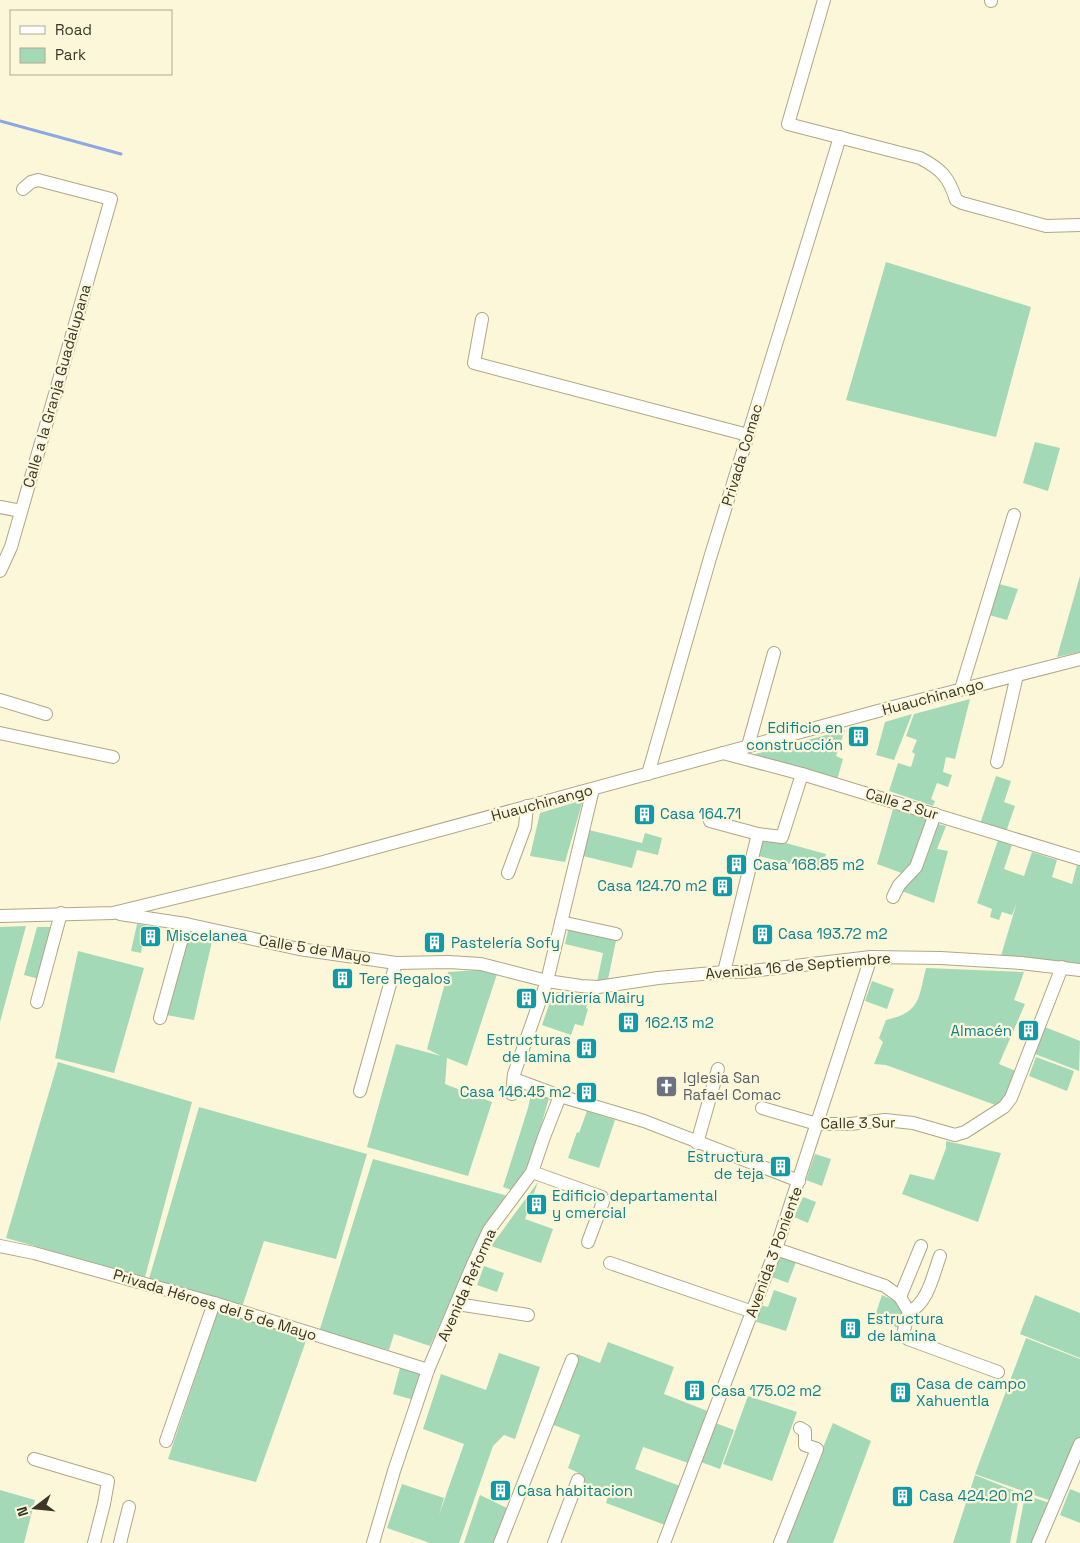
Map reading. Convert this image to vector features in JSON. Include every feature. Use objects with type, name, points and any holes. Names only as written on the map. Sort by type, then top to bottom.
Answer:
[{"type":"street","points":[[824,0],[788,124],[920,158],[934,166],[951,184],[956,200],[962,203],[1046,226],[1080,226]]},
{"type":"street","name":"Privada Comac","points":[[648,774],[748,435],[840,137]]},
{"type":"street","name":"Calle a la Granja Guadalupana","points":[[0,571],[5,545],[21,512],[111,199],[38,180],[31,182],[24,189]]},
{"type":"street","points":[[482,320],[474,363],[748,435]]},
{"type":"street","points":[[0,507],[21,512]]},
{"type":"street","points":[[960,689],[1014,515]]},
{"type":"street","points":[[748,746],[774,653]]},
{"type":"street","name":"Huauchinango","points":[[0,916],[113,913],[323,862],[960,689],[1080,659]]},
{"type":"street","points":[[997,762],[1017,675]]},
{"type":"street","points":[[0,700],[46,714]]},
{"type":"street","points":[[0,733],[112,757]]},
{"type":"street","name":"Calle 2 Sur","points":[[723,753],[802,774],[1080,858]]},
{"type":"street","points":[[710,820],[758,834],[782,837],[785,834],[802,774]]},
{"type":"street","points":[[512,1094],[514,1074],[547,981],[593,790]]},
{"type":"street","points":[[508,873],[525,827],[528,806]]},
{"type":"street","points":[[893,897],[899,885],[916,867],[934,814]]},
{"type":"street","points":[[724,972],[758,834]]},
{"type":"street","points":[[37,1002],[61,913]]},
{"type":"street","name":"Calle 5 de Mayo","points":[[113,913],[186,924],[299,949],[396,962],[481,964],[547,981]]},
{"type":"street","points":[[561,922],[616,934]]},
{"type":"street","points":[[160,1018],[186,924]]},
{"type":"street","name":"Avenida 16 de Septiembre","points":[[547,981],[598,987],[658,978],[742,972],[871,957],[941,958],[1021,963],[1080,970]]},
{"type":"street","name":"Avenida 3 Poniente","points":[[664,1543],[776,1249],[871,957]]},
{"type":"street","points":[[360,1091],[396,962]]},
{"type":"street","name":"Calle 3 Sur","points":[[762,1108],[817,1124],[850,1124],[885,1120],[913,1123],[955,1135],[965,1132],[1004,1107],[1011,1098],[1062,967]]},
{"type":"street","points":[[697,1143],[718,1069]]},
{"type":"street","points":[[515,1078],[560,1096],[644,1121],[799,1182]]},
{"type":"street","name":"Avenida Reforma","points":[[373,1543],[394,1471],[428,1370],[489,1230],[532,1172],[560,1096]]},
{"type":"street","points":[[532,1172],[602,1197],[603,1202],[588,1242]]},
{"type":"street","name":"Privada Héroes del 5 de Mayo","points":[[0,1246],[34,1253],[214,1304],[428,1370]]},
{"type":"street","points":[[900,1296],[921,1246]]},
{"type":"street","points":[[776,1249],[885,1286],[900,1296],[909,1312],[904,1330],[905,1336],[908,1339],[998,1372]]},
{"type":"street","points":[[909,1312],[917,1308],[923,1300],[940,1256]]},
{"type":"street","points":[[610,1263],[753,1312]]},
{"type":"street","points":[[166,1441],[214,1304]]},
{"type":"street","points":[[457,1304],[528,1314]]},
{"type":"street","points":[[500,1543],[572,1360]]},
{"type":"street","points":[[780,1543],[817,1449],[805,1445],[805,1431],[800,1428]]},
{"type":"street","points":[[1038,1543],[1080,1444]]},
{"type":"street","points":[[34,1459],[108,1481],[94,1543]]},
{"type":"street","points":[[554,1543],[578,1480]]},
{"type":"street","points":[[120,1543],[129,1507]]},
{"type":"green space","points":[[886,262],[1031,307],[996,437],[846,400]]},
{"type":"green space","points":[[1035,442],[1060,448],[1048,491],[1023,483]]},
{"type":"green space","points":[[1080,576],[1080,652],[1057,657]]},
{"type":"green space","points":[[999,584],[1018,589],[1007,620],[989,615]]},
{"type":"green space","points":[[970,699],[955,759],[946,757],[943,772],[952,775],[948,787],[937,783],[931,799],[935,801],[933,806],[889,791],[898,763],[911,767],[915,754],[912,752],[917,740],[906,736],[914,714]]},
{"type":"green space","points":[[912,714],[894,760],[876,755],[885,722]]},
{"type":"green space","points":[[845,730],[836,756],[843,759],[837,780],[748,756]]},
{"type":"green space","points":[[996,776],[1011,781],[1004,802],[1015,806],[1006,832],[980,824]]},
{"type":"green space","points":[[583,800],[565,862],[530,856],[540,813]]},
{"type":"green space","points":[[893,809],[930,820],[907,875],[877,864]]},
{"type":"green space","points":[[934,823],[946,826],[937,849],[948,851],[934,903],[899,890]]},
{"type":"green space","points":[[589,830],[642,843],[645,833],[662,838],[658,855],[637,850],[632,868],[583,856]]},
{"type":"green space","points":[[760,836],[826,854],[821,872],[755,855]]},
{"type":"green space","points":[[998,840],[1012,845],[1004,869],[1024,876],[1032,852],[1057,860],[1052,877],[1072,884],[1077,865],[1080,866],[1080,966],[1000,959],[1017,902],[1012,915],[1002,912],[999,920],[990,917],[992,909],[977,903]]},
{"type":"green space","points":[[137,924],[145,925],[141,953],[131,951]]},
{"type":"green space","points":[[26,926],[0,1022],[0,927]]},
{"type":"green space","points":[[569,926],[617,936],[607,984],[597,982],[603,953],[565,944]]},
{"type":"green space","points":[[37,927],[53,927],[39,979],[24,975]]},
{"type":"green space","points":[[188,933],[213,937],[194,1020],[166,1015]]},
{"type":"green space","points":[[78,951],[144,968],[114,1073],[55,1058]]},
{"type":"green space","points":[[926,968],[1024,972],[1014,1000],[1025,1004],[999,1064],[1018,1072],[1009,1096],[998,1106],[886,1065],[874,1064],[883,1042],[879,1038],[886,1020],[906,1013],[916,1003]]},
{"type":"green space","points":[[479,970],[497,974],[467,1066],[447,1058],[445,1084],[492,1102],[468,1176],[367,1147],[396,1044],[441,1056],[427,1049],[448,972]]},
{"type":"green space","points":[[872,981],[894,989],[887,1009],[865,1001]]},
{"type":"green space","points":[[557,992],[591,994],[583,1026],[575,1024],[571,1035],[542,1025],[552,996]]},
{"type":"green space","points":[[1045,1027],[1080,1041],[1079,1071],[1035,1054]]},
{"type":"green space","points":[[1036,1057],[1074,1071],[1067,1091],[1029,1076]]},
{"type":"green space","points":[[58,1062],[192,1102],[145,1277],[6,1238]]},
{"type":"green space","points":[[532,1090],[549,1098],[529,1169],[514,1191],[503,1187]]},
{"type":"green space","points":[[199,1107],[367,1154],[336,1259],[264,1241],[242,1307],[149,1279]]},
{"type":"green space","points":[[587,1111],[615,1120],[599,1168],[568,1158]]},
{"type":"green space","points":[[946,1141],[1001,1153],[978,1222],[902,1194],[910,1174],[934,1180],[946,1148]]},
{"type":"green space","points":[[815,1154],[831,1159],[822,1186],[806,1180]]},
{"type":"green space","points":[[373,1159],[508,1196],[486,1223],[430,1346],[394,1334],[389,1350],[319,1332]]},
{"type":"green space","points":[[538,1182],[525,1219],[553,1229],[541,1263],[491,1246]]},
{"type":"green space","points":[[803,1197],[816,1202],[808,1223],[794,1217]]},
{"type":"green space","points":[[779,1256],[796,1262],[788,1283],[772,1277]]},
{"type":"green space","points":[[484,1266],[504,1273],[497,1292],[477,1285]]},
{"type":"green space","points":[[774,1290],[797,1298],[786,1331],[754,1321],[760,1305],[768,1307]]},
{"type":"green space","points":[[882,1295],[897,1302],[903,1311],[899,1328],[874,1319]]},
{"type":"green space","points":[[1035,1295],[1080,1313],[1080,1358],[1020,1334]]},
{"type":"green space","points":[[218,1310],[307,1338],[256,1482],[168,1459]]},
{"type":"green space","points":[[1026,1338],[1080,1359],[1080,1437],[1054,1502],[975,1474]]},
{"type":"green space","points":[[608,1342],[674,1367],[664,1394],[710,1412],[691,1464],[643,1447],[635,1469],[680,1486],[665,1525],[606,1503],[608,1496],[580,1485],[583,1475],[568,1468],[580,1435],[551,1424],[577,1354],[600,1363]]},
{"type":"green space","points":[[499,1353],[540,1367],[515,1439],[504,1435],[493,1446],[459,1543],[430,1543],[387,1528],[402,1484],[444,1498],[439,1515],[464,1444],[423,1429],[441,1374],[486,1390]]},
{"type":"green space","points":[[401,1364],[425,1372],[414,1400],[393,1394]]},
{"type":"green space","points":[[748,1396],[797,1412],[772,1481],[723,1464]]},
{"type":"green space","points":[[713,1422],[734,1430],[720,1469],[698,1461]]},
{"type":"green space","points":[[833,1423],[871,1441],[833,1543],[784,1543]]},
{"type":"green space","points":[[975,1475],[1020,1493],[1010,1543],[953,1543]]},
{"type":"green space","points":[[1070,1489],[1080,1493],[1080,1523],[1060,1515]]},
{"type":"green space","points":[[0,1490],[35,1500],[24,1543],[0,1543]]},
{"type":"green space","points":[[480,1495],[509,1509],[497,1543],[464,1543]]},
{"type":"green space","points":[[1025,1495],[1053,1504],[1036,1543],[1016,1543]]},
{"type":"waterway","points":[[0,121],[121,154]]},
{"type":"place","name":"Edificio en construcción","points":[[859,737]]},
{"type":"place","name":"Casa 164.71","points":[[644,814]]},
{"type":"place","name":"Casa 168.85 m2","points":[[737,865]]},
{"type":"place","name":"Casa 124.70 m2","points":[[723,886]]},
{"type":"place","name":"Casa 193.72 m2","points":[[762,934]]},
{"type":"place","name":"Miscelanea","points":[[150,936]]},
{"type":"place","name":"Pastelería Sofy","points":[[435,943]]},
{"type":"place","name":"Tere Regalos","points":[[343,979]]},
{"type":"place","name":"Vidriería Mairy","points":[[526,998]]},
{"type":"place","name":"162.13 m2","points":[[629,1023]]},
{"type":"place","name":"Almacén","points":[[1028,1031]]},
{"type":"place","name":"Estructuras de lamina","points":[[587,1049]]},
{"type":"place","name":"Iglesia San Rafael Comac","points":[[667,1087]]},
{"type":"place","name":"Casa 146.45 m2","points":[[587,1092]]},
{"type":"place","name":"Estructura de teja","points":[[780,1166]]},
{"type":"place","name":"Edificio departamental y cmercial","points":[[536,1205]]},
{"type":"place","name":"Estructura de lamina","points":[[851,1328]]},
{"type":"place","name":"Casa 175.02 m2","points":[[695,1391]]},
{"type":"place","name":"Casa de campo Xahuentla","points":[[900,1393]]},
{"type":"place","name":"Casa habitacion","points":[[501,1491]]},
{"type":"place","name":"Casa 424.20 m2","points":[[903,1496]]}]
